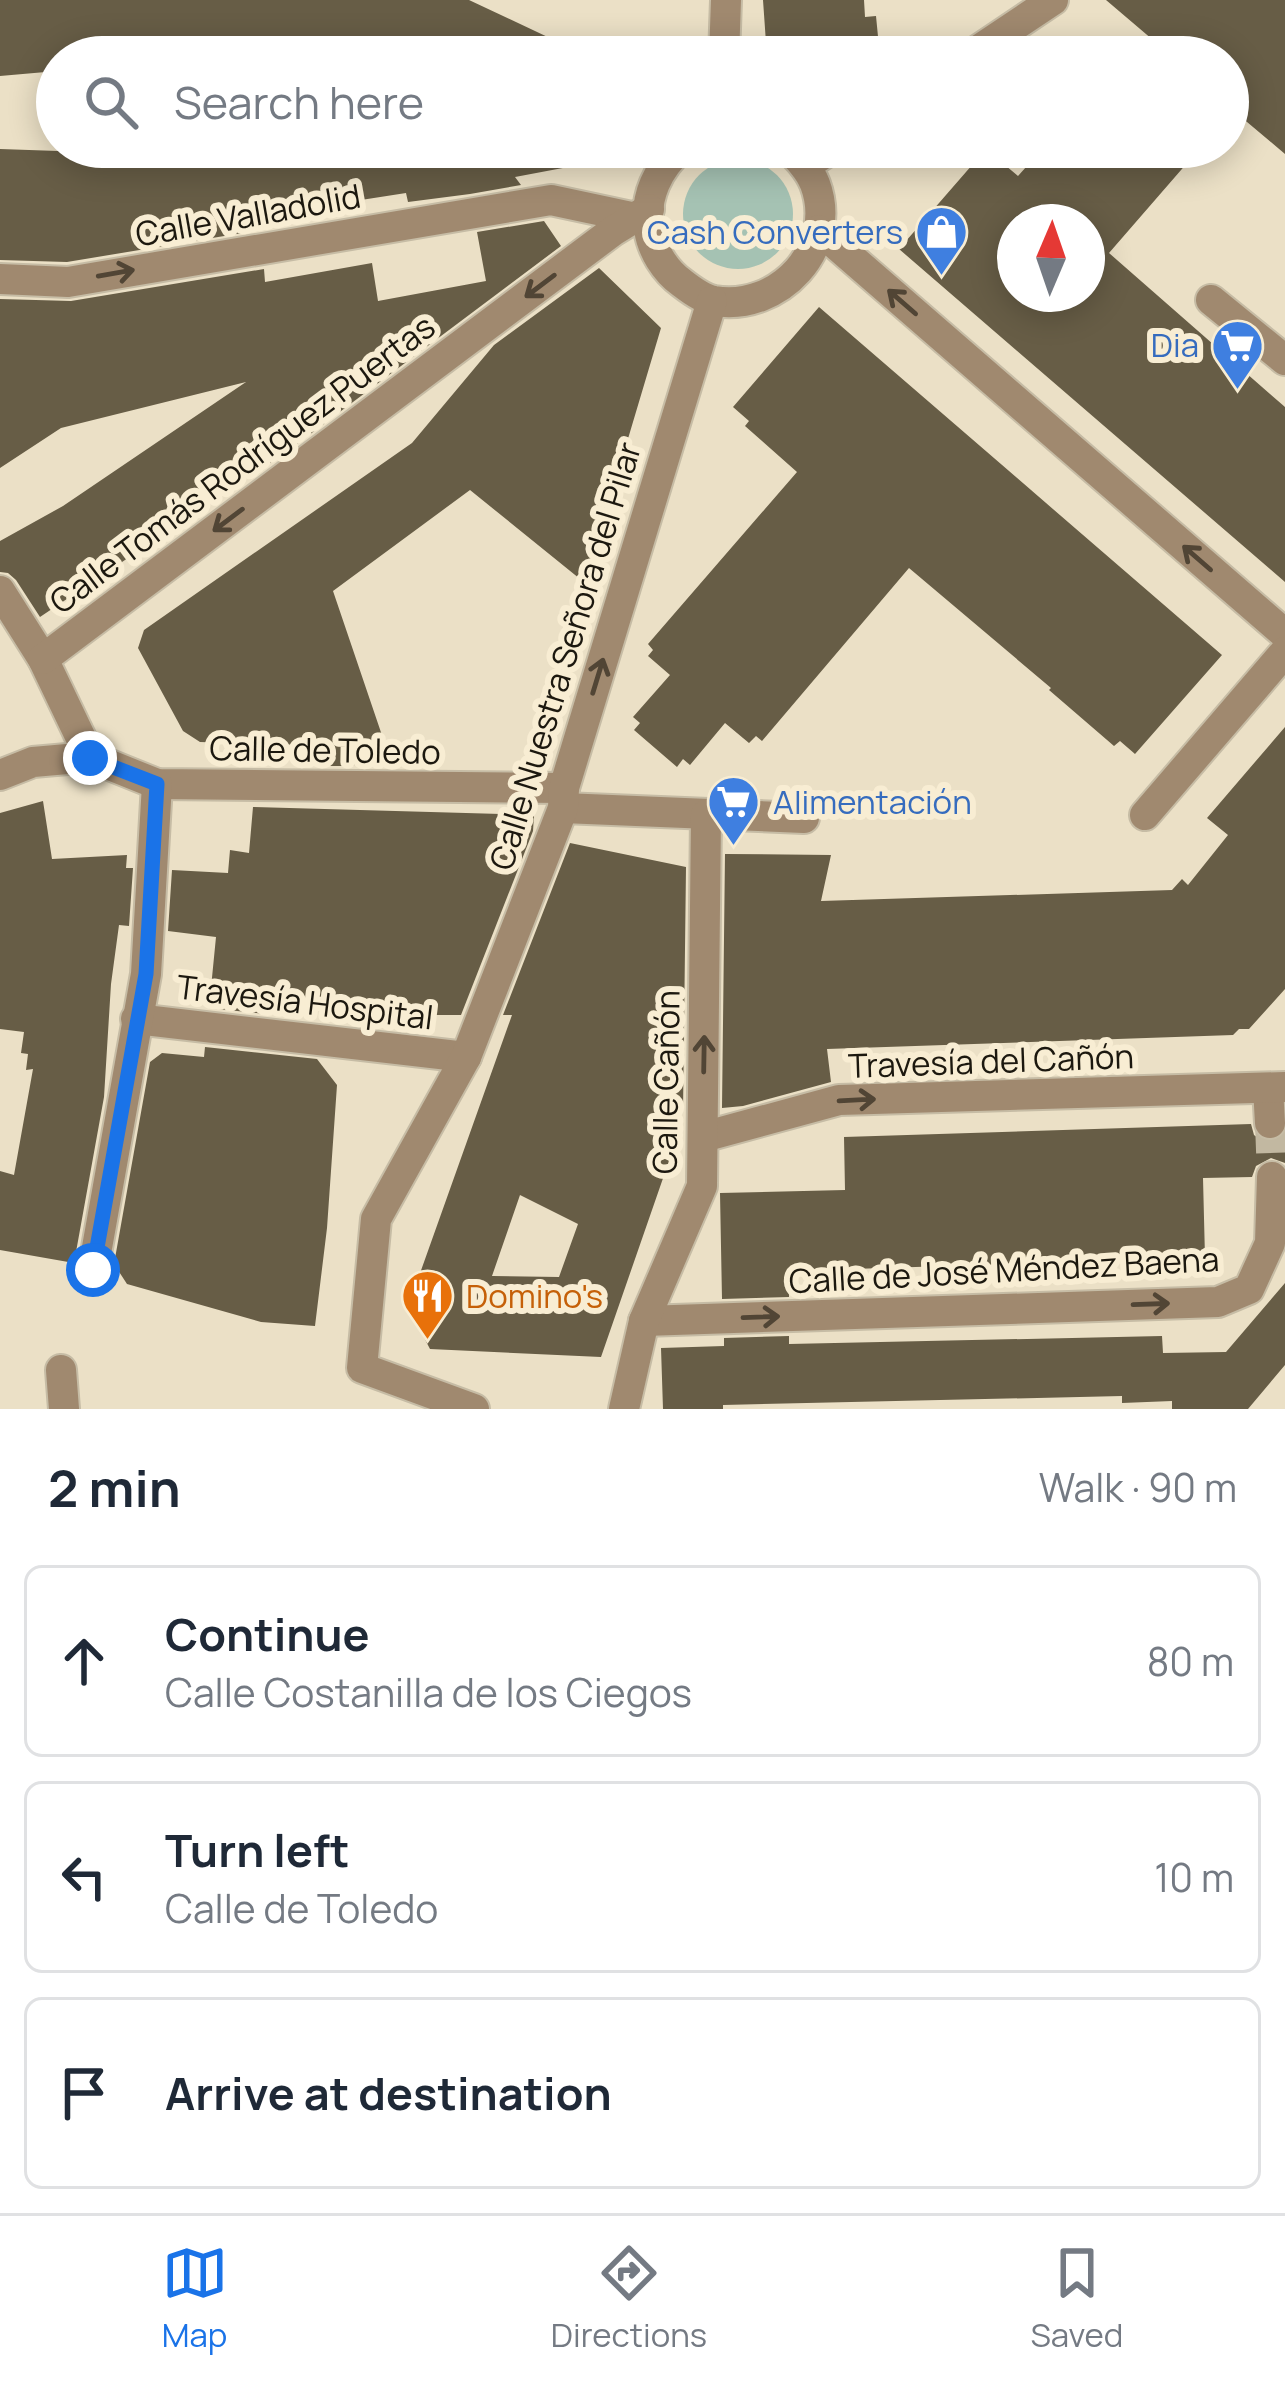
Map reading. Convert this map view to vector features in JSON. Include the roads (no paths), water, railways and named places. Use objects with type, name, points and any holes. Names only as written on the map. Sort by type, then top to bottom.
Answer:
[{"type":"street","points":[[999,36],[1053,0]]},
{"type":"street","points":[[724,1],[724,36]]},
{"type":"street","points":[[662,168],[644,215],[650,238],[676,280],[712,301],[747,300],[773,292],[811,255],[820,208],[815,186],[803,168]]},
{"type":"street","name":"Calle Valladolid","points":[[0,279],[68,282],[551,200],[644,215]]},
{"type":"street","name":"Calle Tomás Rodríguez Puertas","points":[[90,758],[43,658],[644,215]]},
{"type":"street","points":[[819,230],[1285,634]]},
{"type":"street","points":[[1211,300],[1285,360]]},
{"type":"street","name":"Calle Nuestra Señora del Pilar","points":[[474,1409],[362,1368],[376,1219],[466,1057],[563,798],[712,301]]},
{"type":"street","points":[[0,591],[43,658]]},
{"type":"street","points":[[1145,815],[1285,652]]},
{"type":"street","points":[[0,775],[33,762],[90,758]]},
{"type":"street","name":"Calle de Toledo","points":[[90,758],[157,784],[563,798],[706,815],[804,818]]},
{"type":"street","points":[[93,1270],[146,974],[157,784]]},
{"type":"street","name":"Calle Cañón","points":[[624,1409],[644,1321],[702,1186],[706,815]]},
{"type":"street","name":"Travesía Hospital","points":[[136,1019],[466,1057]]},
{"type":"street","points":[[1270,1123],[1277,1087]]},
{"type":"street","name":"Travesía del Cañón","points":[[703,1137],[839,1100],[1277,1087]]},
{"type":"street","name":"Calle de José Méndez Baena","points":[[644,1321],[1218,1302],[1250,1289],[1270,1244],[1272,1177]]},
{"type":"street","points":[[62,1370],[64,1409]]},
{"type":"tunnel","points":[[1270,1123],[1272,1177]]},
{"type":"place","name":"Cash Converters","points":[[942,278]]},
{"type":"place","name":"Dia","points":[[1238,391]]},
{"type":"place","name":"Alimentación","points":[[734,848]]},
{"type":"place","name":"Domino's","points":[[427,1342]]}]
